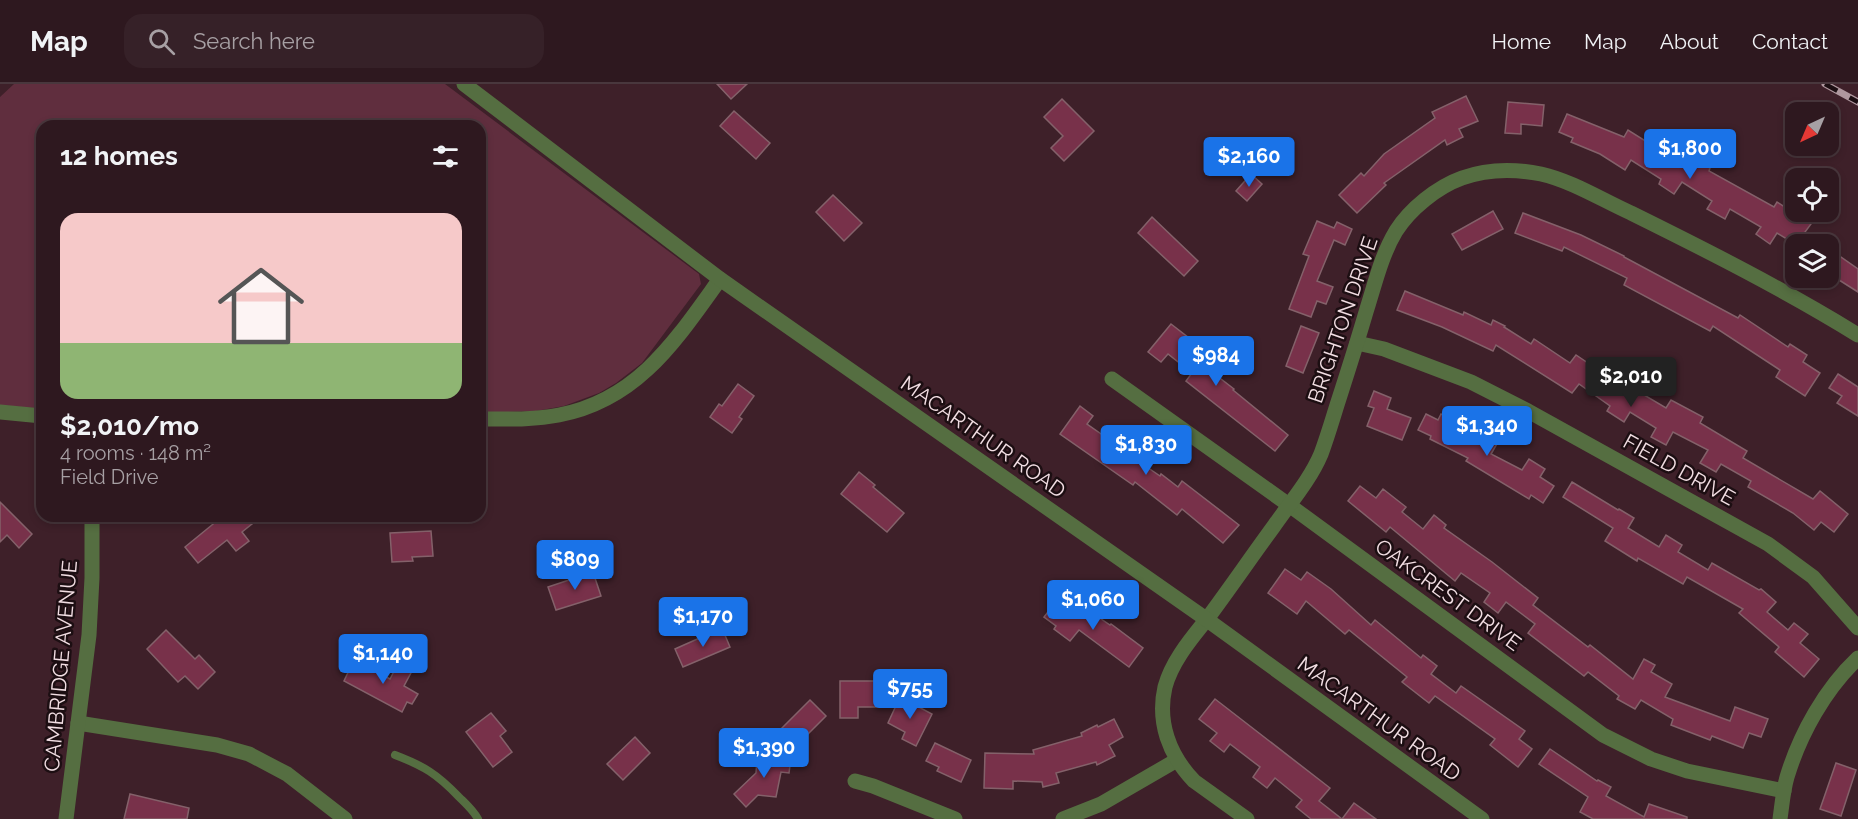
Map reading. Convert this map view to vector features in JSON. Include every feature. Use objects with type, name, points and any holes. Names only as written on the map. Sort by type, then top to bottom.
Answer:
[{"type":"street","name":"MACARTHUR ROAD","points":[[464,84],[720,279],[1206,619],[1482,819]]},
{"type":"street","name":"BRIGHTON DRIVE","points":[[1247,819],[1194,781],[1177,760],[1168,743],[1163,724],[1164,690],[1173,667],[1195,633],[1304,485],[1321,454],[1383,256],[1403,221],[1428,197],[1462,178],[1504,171],[1545,175],[1576,187],[1739,268],[1858,335]]},
{"type":"street","points":[[486,419],[523,419],[560,415],[609,398],[623,390],[649,369],[678,336],[720,279]]},
{"type":"street","name":"FIELD DRIVE","points":[[1357,343],[1383,349],[1471,382],[1539,416],[1768,544],[1813,577],[1858,628]]},
{"type":"street","name":"OAKCREST DRIVE","points":[[1112,379],[1289,505],[1603,735],[1651,759],[1687,771],[1784,791]]},
{"type":"street","points":[[0,412],[36,415]]},
{"type":"street","name":"CAMBRIDGE AVENUE","points":[[66,819],[88,634],[92,578],[92,522]]},
{"type":"street","points":[[1780,819],[1784,791],[1794,758],[1812,718],[1832,686],[1858,658]]},
{"type":"street","points":[[78,723],[217,745],[249,754],[287,774],[345,819]]},
{"type":"street","points":[[1063,819],[1101,804],[1177,760]]},
{"type":"street","points":[[855,781],[955,819]]},
{"type":"lane","points":[[395,755],[421,765],[441,778],[478,819]]},
{"type":"shaded area","points":[[14,84],[445,84],[699,274],[701,284],[642,363],[616,383],[599,393],[564,406],[536,411],[486,413],[486,120],[36,120],[36,408],[0,405],[0,97]]},
{"type":"building","points":[[717,84],[747,84],[731,99]]},
{"type":"building","points":[[1466,96],[1478,121],[1459,129],[1463,137],[1447,145],[1445,140],[1384,183],[1386,185],[1357,213],[1339,195],[1361,173],[1364,176],[1384,154],[1435,118],[1432,112]]},
{"type":"building","points":[[1062,99],[1094,131],[1064,161],[1051,148],[1063,136],[1044,117]]},
{"type":"building","points":[[1508,102],[1544,105],[1542,126],[1521,124],[1521,134],[1505,133]]},
{"type":"building","points":[[734,111],[770,143],[756,159],[720,126]]},
{"type":"building","points":[[1567,114],[1624,137],[1628,130],[1674,159],[1680,150],[1710,168],[1709,171],[1774,207],[1777,202],[1785,207],[1785,222],[1811,224],[1805,232],[1808,234],[1785,234],[1785,238],[1777,233],[1770,244],[1756,234],[1761,227],[1730,209],[1725,219],[1707,209],[1712,201],[1682,182],[1674,194],[1659,184],[1661,179],[1631,160],[1625,170],[1600,154],[1571,142],[1573,138],[1559,132]]},
{"type":"building","points":[[1251,174],[1262,184],[1247,201],[1236,191]]},
{"type":"building","points":[[833,195],[862,223],[844,241],[816,212]]},
{"type":"building","points":[[1493,211],[1503,229],[1462,250],[1452,234]]},
{"type":"building","points":[[1523,213],[1581,235],[1738,318],[1740,315],[1788,347],[1790,344],[1807,355],[1803,362],[1820,373],[1805,396],[1776,377],[1780,370],[1713,326],[1710,331],[1624,285],[1627,278],[1564,247],[1562,251],[1515,233]]},
{"type":"building","points":[[1152,217],[1198,261],[1184,276],[1138,233]]},
{"type":"building","points":[[1317,221],[1334,228],[1337,222],[1352,229],[1345,245],[1334,240],[1317,281],[1333,287],[1326,304],[1317,301],[1311,317],[1289,309],[1309,256],[1303,254]]},
{"type":"building","points":[[1839,256],[1858,269],[1858,292],[1839,280]]},
{"type":"building","points":[[1405,291],[1463,315],[1464,312],[1491,325],[1493,320],[1531,344],[1534,339],[1570,363],[1576,355],[1622,386],[1624,383],[1666,408],[1671,400],[1703,417],[1700,423],[1747,451],[1743,458],[1813,499],[1820,491],[1848,514],[1834,532],[1821,522],[1814,530],[1793,513],[1748,487],[1751,481],[1721,464],[1716,472],[1700,463],[1708,450],[1673,432],[1666,445],[1651,437],[1656,428],[1630,412],[1624,422],[1607,411],[1610,406],[1579,384],[1572,393],[1496,345],[1493,351],[1442,327],[1397,310]]},
{"type":"building","points":[[1171,324],[1198,345],[1190,355],[1288,435],[1275,451],[1186,381],[1192,373],[1168,354],[1161,362],[1148,352]]},
{"type":"building","points":[[1301,326],[1319,333],[1303,373],[1286,366]]},
{"type":"building","points":[[1838,374],[1858,387],[1858,416],[1837,403],[1842,396],[1829,388]]},
{"type":"building","points":[[738,384],[754,396],[739,417],[742,419],[732,433],[710,417],[719,404],[722,406]]},
{"type":"building","points":[[1374,391],[1391,398],[1387,409],[1411,418],[1402,440],[1367,426],[1374,408],[1368,406]]},
{"type":"building","points":[[1080,406],[1093,416],[1087,424],[1117,445],[1123,437],[1138,448],[1131,456],[1178,487],[1182,481],[1239,525],[1223,543],[1182,509],[1177,515],[1135,482],[1133,485],[1060,434]]},
{"type":"building","points":[[1426,414],[1438,420],[1441,414],[1498,442],[1491,454],[1522,470],[1529,459],[1545,469],[1540,477],[1554,486],[1543,503],[1531,495],[1529,499],[1466,461],[1468,458],[1430,439],[1431,436],[1418,430]]},
{"type":"building","points":[[859,472],[904,513],[887,532],[841,494]]},
{"type":"building","points":[[1572,482],[1634,518],[1628,528],[1659,547],[1666,535],[1682,545],[1678,552],[1708,570],[1712,563],[1759,590],[1761,589],[1776,602],[1767,612],[1788,630],[1794,623],[1808,634],[1800,643],[1819,659],[1804,677],[1775,652],[1779,647],[1739,613],[1743,609],[1687,577],[1683,584],[1638,558],[1637,561],[1605,541],[1613,528],[1563,497]]},
{"type":"building","points":[[1360,486],[1376,498],[1383,489],[1406,507],[1402,512],[1423,529],[1434,515],[1446,525],[1444,528],[1538,598],[1533,605],[1633,679],[1644,659],[1655,665],[1651,672],[1672,684],[1665,697],[1730,721],[1735,707],[1768,719],[1761,737],[1749,733],[1743,748],[1712,736],[1710,740],[1671,725],[1673,719],[1641,700],[1635,709],[1617,699],[1619,696],[1588,672],[1584,676],[1528,633],[1535,624],[1506,602],[1498,613],[1484,602],[1490,593],[1461,573],[1455,581],[1390,527],[1386,532],[1348,501]]},
{"type":"building","points":[[0,502],[32,534],[19,548],[7,535],[0,542]]},
{"type":"building","points":[[216,522],[254,522],[242,532],[249,541],[236,551],[227,540],[198,563],[185,547]]},
{"type":"building","points":[[431,531],[433,556],[412,557],[413,561],[392,562],[390,533]]},
{"type":"building","points":[[1285,569],[1301,580],[1307,572],[1331,589],[1371,625],[1375,620],[1421,658],[1423,655],[1437,666],[1431,674],[1456,693],[1461,686],[1525,731],[1519,739],[1532,749],[1518,767],[1490,745],[1495,739],[1435,696],[1429,703],[1402,682],[1407,677],[1349,630],[1345,634],[1306,601],[1297,614],[1268,593]]},
{"type":"building","points":[[593,572],[601,596],[556,610],[548,587]]},
{"type":"building","points":[[1057,600],[1069,609],[1075,601],[1143,648],[1129,667],[1079,630],[1070,641],[1054,629],[1056,626],[1044,617]]},
{"type":"building","points":[[722,628],[730,647],[683,667],[675,649]]},
{"type":"building","points":[[166,630],[195,659],[199,655],[215,672],[198,689],[185,676],[178,682],[147,649]]},
{"type":"building","points":[[354,660],[390,679],[399,662],[413,669],[404,686],[418,694],[412,704],[407,702],[402,712],[344,681]]},
{"type":"building","points":[[840,681],[880,681],[880,707],[858,707],[858,718],[840,718]]},
{"type":"building","points":[[900,697],[932,714],[916,746],[902,739],[905,732],[888,723]]},
{"type":"building","points":[[1215,699],[1330,788],[1319,801],[1342,819],[1311,819],[1296,807],[1302,800],[1275,778],[1267,788],[1253,777],[1260,767],[1230,744],[1224,752],[1210,741],[1217,733],[1199,719]]},
{"type":"building","points":[[810,700],[826,716],[797,745],[781,729]]},
{"type":"building","points":[[491,713],[506,731],[500,736],[512,752],[493,767],[466,732]]},
{"type":"building","points":[[1114,719],[1123,737],[1109,745],[1115,756],[1097,765],[1096,762],[1056,773],[1059,783],[1043,787],[1042,782],[1013,781],[1013,789],[984,788],[985,753],[1034,754],[1033,750],[1082,736],[1081,733]]},
{"type":"building","points":[[635,737],[650,753],[623,780],[607,764]]},
{"type":"building","points":[[935,743],[971,760],[961,782],[937,771],[939,767],[926,761]]},
{"type":"building","points":[[1550,749],[1597,781],[1611,787],[1606,796],[1644,817],[1649,804],[1687,817],[1687,819],[1593,819],[1580,812],[1588,797],[1539,764]]},
{"type":"building","points":[[762,755],[791,758],[789,773],[781,772],[776,797],[758,795],[746,807],[734,794],[756,773],[757,760]]},
{"type":"building","points":[[1836,763],[1856,770],[1841,816],[1820,809]]},
{"type":"building","points":[[130,794],[189,808],[187,819],[124,819]]},
{"type":"building","points":[[1354,803],[1376,819],[1342,819]]},
{"type":"railway","points":[[1825,84],[1858,102]]}]
